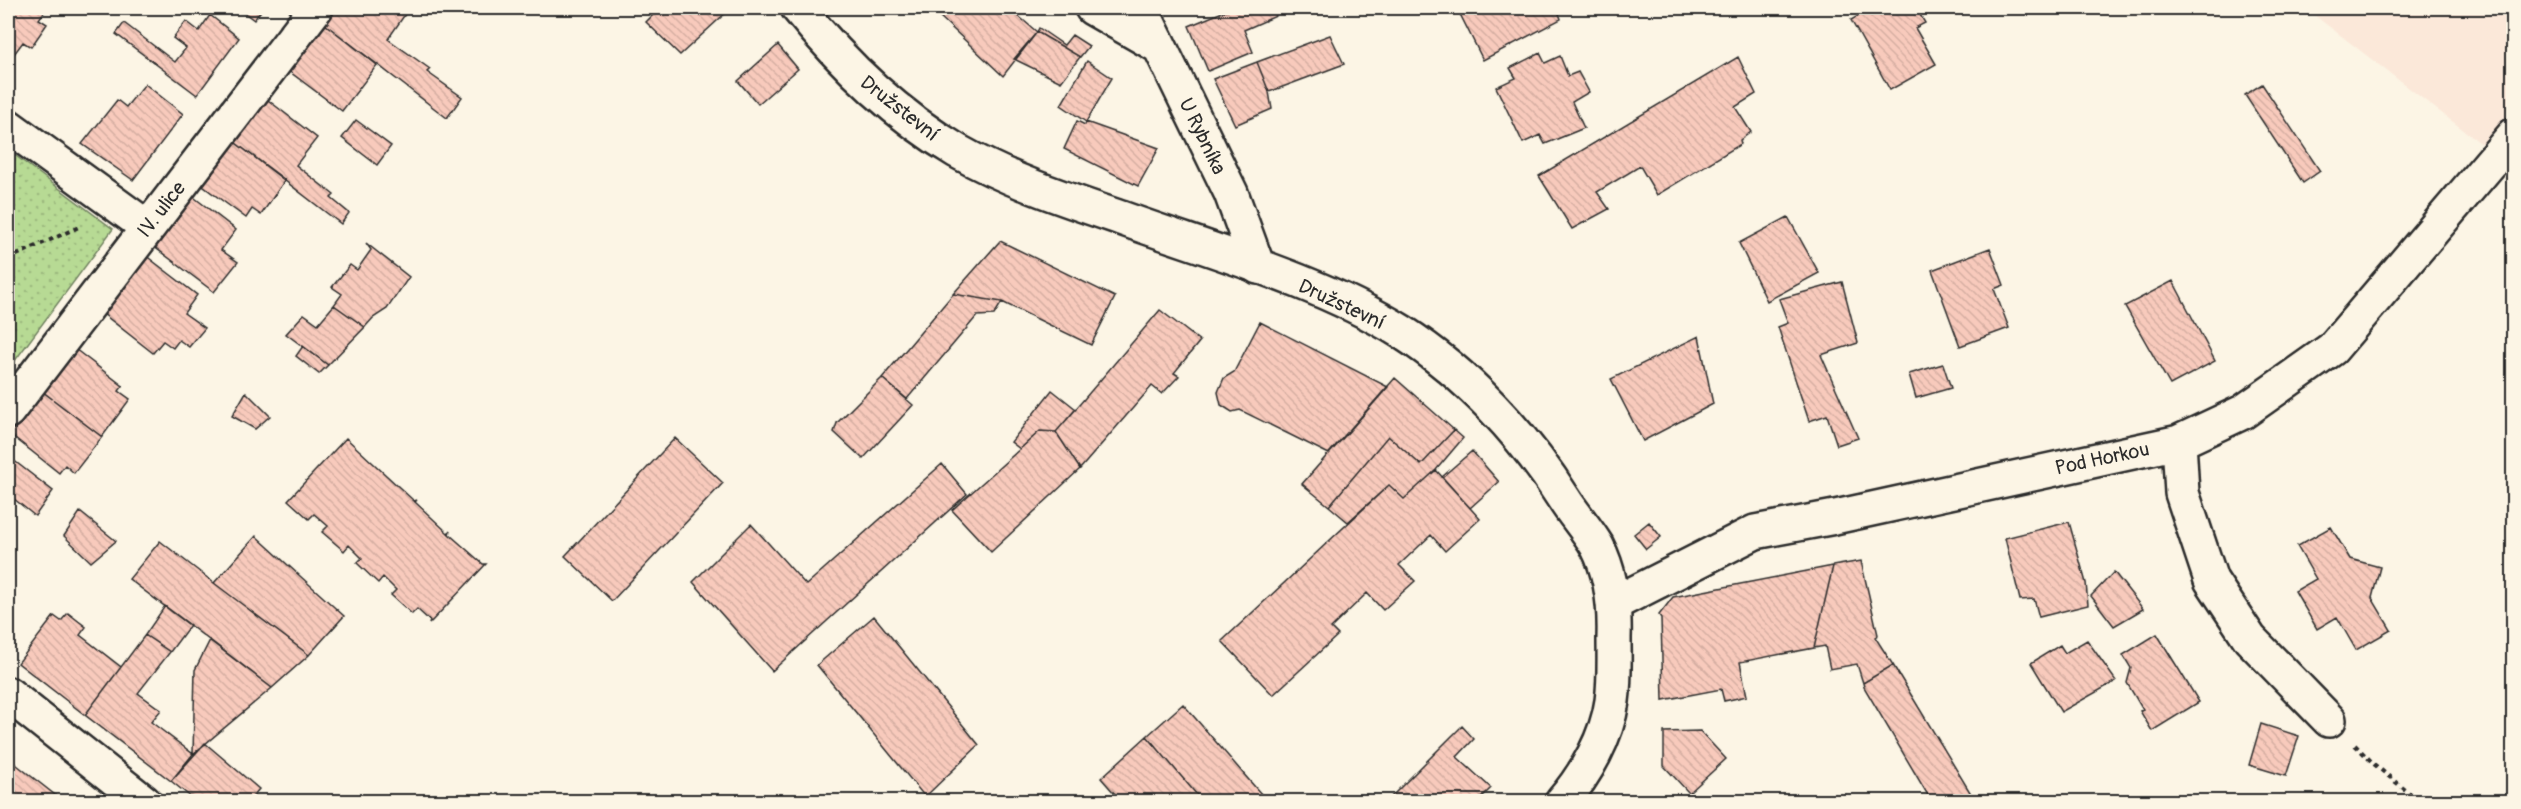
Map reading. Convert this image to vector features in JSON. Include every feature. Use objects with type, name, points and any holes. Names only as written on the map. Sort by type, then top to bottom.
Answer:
[{"type":"street","name":"IV. ulice","points":[[8,411],[316,8]]},
{"type":"street","name":"Družstevní","points":[[798,8],[850,67],[877,92],[958,151],[1051,194],[1258,267],[1348,304],[1403,333],[1448,367],[1504,420],[1549,474],[1598,548],[1615,603],[1612,701],[1604,732],[1592,758],[1572,790],[1562,801]]},
{"type":"street","points":[[1092,8],[1160,47]]},
{"type":"street","name":"U Rybníka","points":[[1140,8],[1231,193],[1258,267]]},
{"type":"street","points":[[8,126],[147,227]]},
{"type":"street","name":"Pod Horkou","points":[[1615,603],[1755,532],[1835,517],[2179,442],[2243,412],[2332,349],[2505,145]]},
{"type":"street","points":[[2179,442],[2182,493],[2211,580],[2250,639],[2329,720]]},
{"type":"street","points":[[8,694],[144,801]]},
{"type":"path","points":[[8,259],[120,208]]},
{"type":"path","points":[[2329,720],[2375,765],[2420,801]]},
{"type":"shaded area","points":[[2305,8],[2513,8],[2513,167],[2496,155]]},
{"type":"green space","points":[[8,150],[113,229],[8,370]]},
{"type":"building","points":[[8,8],[47,8],[39,19],[47,24],[31,47],[23,42],[11,58],[8,56]]},
{"type":"building","points":[[238,8],[263,8],[254,20]]},
{"type":"building","points":[[331,8],[405,8],[408,10],[388,39],[430,69],[427,72],[462,97],[447,118],[321,21]]},
{"type":"building","points":[[660,8],[731,8],[680,55],[646,22]]},
{"type":"building","points":[[944,8],[1009,8],[1037,32],[1003,76],[937,14]]},
{"type":"building","points":[[1232,8],[1272,8],[1276,16],[1244,30],[1253,52],[1208,71],[1189,26]]},
{"type":"building","points":[[1462,8],[1557,8],[1561,19],[1483,60],[1458,10]]},
{"type":"building","points":[[1872,8],[1916,8],[1925,23],[1915,28],[1936,64],[1890,90],[1851,20]]},
{"type":"building","points":[[210,15],[239,38],[197,95],[116,34],[124,23],[175,62],[186,48],[173,38],[186,21],[199,31]]},
{"type":"building","points":[[321,21],[377,65],[342,111],[286,69]]},
{"type":"building","points":[[1039,28],[1064,45],[1072,35],[1089,46],[1080,57],[1037,32]]},
{"type":"building","points":[[1037,32],[1080,57],[1061,82],[1014,59]]},
{"type":"building","points":[[1330,35],[1344,64],[1269,92],[1257,62]]},
{"type":"building","points":[[778,45],[798,69],[758,104],[738,81]]},
{"type":"building","points":[[1540,53],[1545,63],[1560,56],[1568,76],[1578,72],[1589,92],[1572,102],[1584,128],[1545,144],[1540,135],[1523,143],[1496,87],[1516,78],[1510,68]]},
{"type":"building","points":[[1738,57],[1756,94],[1735,107],[1751,132],[1740,140],[1741,144],[1657,195],[1640,166],[1597,192],[1609,209],[1572,229],[1539,176]]},
{"type":"building","points":[[1087,61],[1112,78],[1086,122],[1061,105]]},
{"type":"building","points":[[1257,62],[1269,92],[1272,109],[1235,125],[1213,79]]},
{"type":"building","points":[[145,84],[183,114],[133,180],[82,144],[117,100],[126,107]]},
{"type":"building","points":[[2262,84],[2320,171],[2303,183],[2245,95]]},
{"type":"building","points":[[264,97],[317,138],[296,165],[334,195],[331,198],[349,213],[341,224],[232,140]]},
{"type":"building","points":[[356,120],[391,146],[377,165],[342,138]]},
{"type":"building","points":[[1077,121],[1085,125],[1086,122],[1159,148],[1138,186],[1064,149]]},
{"type":"building","points":[[232,140],[285,180],[261,215],[252,209],[246,218],[200,184]]},
{"type":"building","points":[[191,195],[236,230],[221,250],[238,262],[214,292],[153,246]]},
{"type":"building","points":[[1788,217],[1819,273],[1767,301],[1739,243]]},
{"type":"building","points":[[1000,241],[1115,297],[1091,345],[1002,302],[953,294]]},
{"type":"building","points":[[366,243],[409,277],[387,309],[373,318],[365,327],[334,305],[342,294],[332,287],[350,265],[357,270],[371,250]]},
{"type":"building","points":[[1990,248],[2004,285],[1994,289],[2009,328],[1960,346],[1932,270]]},
{"type":"building","points":[[145,255],[197,295],[184,313],[205,328],[189,347],[179,340],[173,348],[163,341],[153,353],[102,313]]},
{"type":"building","points":[[2173,281],[2215,361],[2170,385],[2125,306]]},
{"type":"building","points":[[1842,282],[1858,343],[1821,355],[1858,438],[1837,445],[1827,415],[1809,421],[1778,327],[1788,323],[1779,299]]},
{"type":"building","points":[[953,294],[1002,302],[994,315],[977,316],[907,399],[882,378]]},
{"type":"building","points":[[334,305],[365,327],[328,365],[286,334],[304,314],[318,324]]},
{"type":"building","points":[[1160,310],[1200,341],[1174,373],[1179,376],[1162,394],[1152,386],[1080,469],[1056,432]]},
{"type":"building","points":[[1260,322],[1388,387],[1329,454],[1240,410],[1232,412],[1221,405],[1218,392],[1224,378],[1234,372]]},
{"type":"building","points":[[1699,336],[1713,404],[1643,441],[1611,379]]},
{"type":"building","points":[[303,346],[328,365],[319,374],[296,356]]},
{"type":"building","points":[[75,349],[123,386],[119,391],[130,399],[102,437],[42,391]]},
{"type":"building","points":[[1943,364],[1951,388],[1916,398],[1909,374]]},
{"type":"building","points":[[882,378],[913,405],[863,459],[834,432],[837,423]]},
{"type":"building","points":[[1395,378],[1454,430],[1421,465],[1388,436],[1329,506],[1302,484]]},
{"type":"building","points":[[1052,390],[1076,409],[1056,432],[1040,431],[1020,449],[1011,442]]},
{"type":"building","points":[[42,391],[102,437],[74,473],[65,465],[59,473],[10,434]]},
{"type":"building","points":[[246,392],[270,416],[255,429],[232,416]]},
{"type":"building","points":[[1454,430],[1463,438],[1436,470],[1404,499],[1389,485],[1348,522],[1329,506],[1388,436],[1421,465]]},
{"type":"building","points":[[1040,431],[1056,432],[1080,469],[991,552],[952,510]]},
{"type":"building","points":[[346,438],[414,501],[417,500],[415,502],[448,533],[450,531],[449,534],[483,564],[486,564],[429,624],[430,621],[417,609],[412,614],[391,595],[396,590],[383,577],[378,583],[357,563],[362,558],[349,545],[344,551],[322,532],[328,526],[314,514],[309,519],[288,500]]},
{"type":"building","points":[[675,438],[723,483],[612,601],[565,556]]},
{"type":"building","points":[[1472,451],[1499,482],[1470,508],[1442,477]]},
{"type":"building","points":[[8,456],[53,491],[35,516],[8,494]]},
{"type":"building","points":[[942,464],[967,494],[772,671],[693,582],[751,524],[806,585]]},
{"type":"building","points":[[1436,470],[1480,519],[1445,551],[1431,535],[1399,565],[1415,581],[1383,610],[1367,593],[1331,628],[1338,635],[1273,695],[1222,641],[1389,485],[1404,499]]},
{"type":"building","points":[[80,512],[116,541],[91,562],[64,536]]},
{"type":"building","points":[[1649,522],[1661,537],[1646,549],[1634,534]]},
{"type":"building","points":[[2069,522],[2086,583],[2088,605],[2039,617],[2034,599],[2020,600],[2005,538]]},
{"type":"building","points":[[2331,527],[2350,559],[2380,567],[2372,598],[2391,630],[2356,650],[2337,617],[2317,629],[2295,591],[2316,579],[2297,546]]},
{"type":"building","points":[[256,536],[344,616],[309,655],[214,583]]},
{"type":"building","points":[[160,541],[309,655],[272,688],[129,579]]},
{"type":"building","points":[[1861,561],[1878,635],[1875,637],[1893,665],[1863,683],[1857,664],[1830,669],[1825,646],[1814,648],[1833,566]]},
{"type":"building","points":[[1833,566],[1814,648],[1740,662],[1747,696],[1724,701],[1721,689],[1663,700],[1661,618],[1659,615],[1673,597]]},
{"type":"building","points":[[2114,572],[2143,609],[2114,626],[2091,596]]},
{"type":"building","points":[[165,606],[190,625],[170,652],[145,635]]},
{"type":"building","points":[[68,613],[86,627],[80,635],[121,667],[85,715],[18,663],[54,616],[61,621]]},
{"type":"building","points":[[874,616],[979,745],[925,797],[817,665]]},
{"type":"building","points":[[2157,634],[2199,702],[2152,731],[2127,683],[2131,668],[2123,655]]},
{"type":"building","points":[[145,635],[170,652],[138,693],[161,710],[151,722],[193,754],[171,781],[85,715]]},
{"type":"building","points":[[210,640],[272,688],[193,754],[195,670]]},
{"type":"building","points":[[2087,640],[2116,681],[2061,712],[2031,663],[2060,645],[2065,653]]},
{"type":"building","points":[[1893,665],[1976,802],[1932,802],[1864,687],[1863,683]]},
{"type":"building","points":[[1183,704],[1268,802],[1203,802],[1147,736]]},
{"type":"building","points":[[2261,724],[2299,736],[2286,776],[2249,765]]},
{"type":"building","points":[[1462,726],[1474,739],[1457,757],[1491,788],[1477,802],[1386,802]]},
{"type":"building","points":[[1700,731],[1726,759],[1689,793],[1664,766],[1664,732]]},
{"type":"building","points":[[1147,736],[1203,802],[1122,802],[1101,778]]},
{"type":"building","points":[[205,743],[259,789],[248,802],[197,802],[171,781]]},
{"type":"building","points":[[8,758],[64,802],[8,802]]}]
